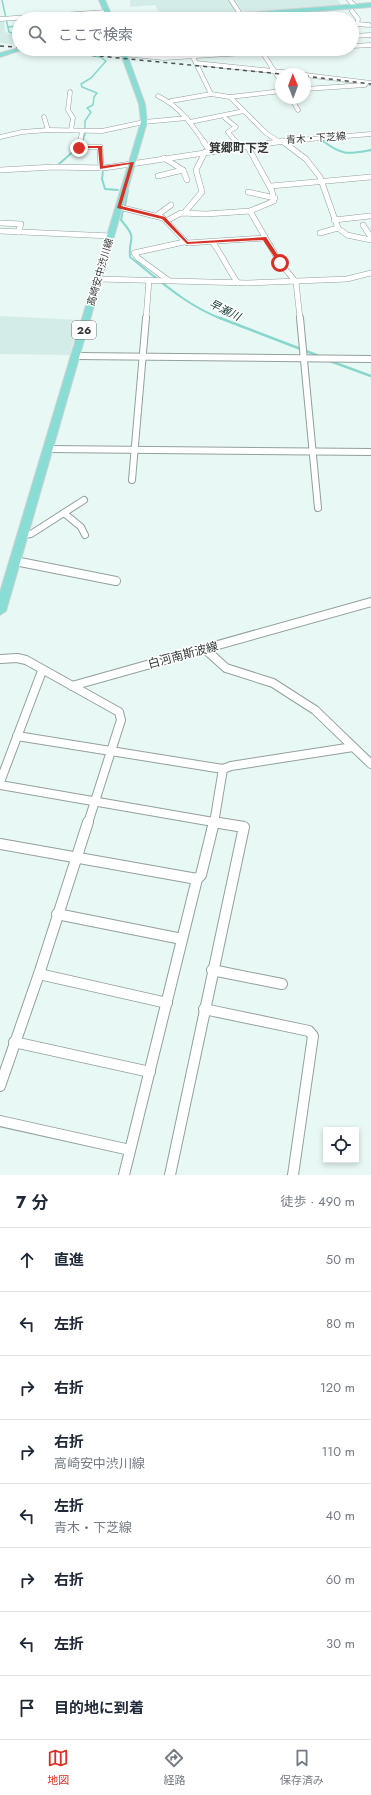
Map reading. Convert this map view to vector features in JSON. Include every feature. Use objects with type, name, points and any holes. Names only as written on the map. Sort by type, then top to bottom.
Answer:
[{"type":"main road","points":[[102,0],[107,12]]},
{"type":"main road","points":[[312,12],[354,9],[371,6]]},
{"type":"main road","points":[[0,53],[12,49]]},
{"type":"main road","points":[[0,53],[12,51]]},
{"type":"main road","name":"高崎安中渋川線","points":[[0,611],[49,449],[144,122],[142,104],[124,56]]},
{"type":"street","points":[[231,0],[239,12]]},
{"type":"street","points":[[344,0],[348,5]]},
{"type":"street","points":[[349,0],[355,12]]},
{"type":"street","points":[[354,9],[357,12]]},
{"type":"street","points":[[365,20],[370,26]]},
{"type":"street","points":[[359,24],[370,26]]},
{"type":"street","points":[[359,36],[371,35]]},
{"type":"street","points":[[359,46],[371,45]]},
{"type":"street","points":[[150,56],[164,58],[204,56]]},
{"type":"street","points":[[265,56],[274,71]]},
{"type":"street","points":[[194,57],[211,94]]},
{"type":"street","points":[[196,62],[274,71]]},
{"type":"street","points":[[311,75],[371,83]]},
{"type":"street","points":[[311,88],[371,83]]},
{"type":"street","points":[[171,101],[211,94],[230,97],[275,91]]},
{"type":"street","points":[[70,92],[68,110],[73,118],[71,130]]},
{"type":"street","points":[[158,96],[171,101],[187,118],[207,151],[196,170],[202,192],[184,213]]},
{"type":"street","points":[[230,97],[266,133],[280,141],[312,166],[323,182],[334,220],[342,233],[371,238]]},
{"type":"street","points":[[294,104],[298,110]]},
{"type":"street","points":[[190,122],[244,111]]},
{"type":"street","points":[[44,117],[48,130]]},
{"type":"street","points":[[0,137],[22,132],[48,130],[71,130],[85,132],[102,131],[144,122],[187,118]]},
{"type":"street","points":[[225,118],[236,127],[228,132],[241,147]]},
{"type":"street","points":[[85,132],[79,148],[100,147],[101,168]]},
{"type":"street","name":"青木・下芝線","points":[[0,170],[54,167],[101,168],[280,141],[371,134]]},
{"type":"street","points":[[248,147],[254,155],[262,174],[271,186],[275,198]]},
{"type":"street","points":[[164,158],[183,170],[187,180]]},
{"type":"street","points":[[158,176],[183,170]]},
{"type":"street","points":[[271,186],[371,177]]},
{"type":"street","points":[[248,192],[275,198]]},
{"type":"street","points":[[166,221],[174,215],[184,213],[206,214],[250,211],[274,201],[275,198]]},
{"type":"street","points":[[156,216],[171,205]]},
{"type":"street","points":[[119,207],[156,216],[166,221],[184,242]]},
{"type":"street","points":[[250,211],[264,238],[280,263],[296,282],[318,508]]},
{"type":"street","points":[[334,220],[370,216]]},
{"type":"street","points":[[0,223],[21,224],[18,232]]},
{"type":"street","points":[[363,225],[371,238]]},
{"type":"street","points":[[320,233],[338,228]]},
{"type":"street","points":[[0,231],[111,236]]},
{"type":"street","points":[[167,280],[138,258],[134,253],[184,242],[213,243],[264,238]]},
{"type":"street","points":[[213,243],[222,255],[228,271],[238,283]]},
{"type":"street","points":[[99,279],[238,283],[296,282],[347,279],[371,273]]},
{"type":"street","points":[[132,480],[142,357],[151,280]]},
{"type":"street","points":[[76,356],[304,357],[371,359]]},
{"type":"street","points":[[49,449],[371,452]]},
{"type":"street","points":[[23,535],[31,534],[84,500]]},
{"type":"street","points":[[64,513],[81,527],[86,535]]},
{"type":"street","points":[[15,561],[116,581]]},
{"type":"street","name":"白河南斯波線","points":[[72,686],[371,602]]},
{"type":"street","points":[[205,649],[226,668],[273,683],[315,710],[371,764]]},
{"type":"street","points":[[0,658],[26,660],[42,671],[118,712],[121,720],[57,914],[39,974],[14,1042],[0,1086]]},
{"type":"street","points":[[42,671],[0,784],[244,827],[212,970],[170,1175]]},
{"type":"street","points":[[17,736],[223,769],[231,766],[354,747]]},
{"type":"street","points":[[124,1175],[197,879],[201,875],[214,822],[223,769]]},
{"type":"street","points":[[0,844],[197,879]]},
{"type":"street","points":[[57,914],[182,938]]},
{"type":"street","points":[[212,970],[282,984]]},
{"type":"street","points":[[39,974],[167,1003]]},
{"type":"street","points":[[204,1009],[309,1031],[313,1036],[293,1175]]},
{"type":"street","points":[[14,1042],[150,1072]]},
{"type":"street","points":[[0,1121],[130,1150]]},
{"type":"shaded area","points":[[130,0],[229,0],[236,12],[159,12],[155,5],[130,7]]},
{"type":"shaded area","points":[[234,0],[338,0],[341,5],[256,12],[243,12]]},
{"type":"shaded area","points":[[0,19],[4,19],[5,32],[12,34],[12,44],[0,43]]},
{"type":"shaded area","points":[[0,316],[79,320],[70,355],[0,354]]},
{"type":"waterway","name":"早瀬川","points":[[2,0],[9,32],[12,33]]},
{"type":"waterway","points":[[8,27],[12,27]]},
{"type":"waterway","name":"早瀬川","points":[[82,142],[85,135],[85,121],[91,112],[87,108],[93,105],[94,97],[97,93],[82,87],[81,84],[91,78],[106,61],[100,57],[94,56]]},
{"type":"waterway","name":"早瀬川","points":[[59,164],[83,141]]},
{"type":"waterway","points":[[323,141],[346,153],[371,150]]},
{"type":"waterway","name":"早瀬川","points":[[99,170],[103,170],[102,179],[105,189],[118,190]]},
{"type":"waterway","name":"早瀬川","points":[[125,205],[128,190]]},
{"type":"waterway","name":"早瀬川","points":[[123,210],[121,220],[130,232],[132,238],[130,257],[185,300],[209,314],[222,319]]},
{"type":"waterway","name":"早瀬川","points":[[220,318],[319,356]]},
{"type":"waterway","name":"早瀬川","points":[[330,361],[371,376]]},
{"type":"railway","points":[[0,46],[12,47]]},
{"type":"railway","points":[[99,56],[275,73]]},
{"type":"railway","points":[[311,77],[371,84]]},
{"type":"district","name":"箕郷町下芝","points":[[239,148]]},
{"type":"route","points":[[79,148],[100,147],[101,168],[132,163],[119,207],[136,210],[163,218],[172,226],[184,242],[190,244],[264,238],[280,263]]}]
